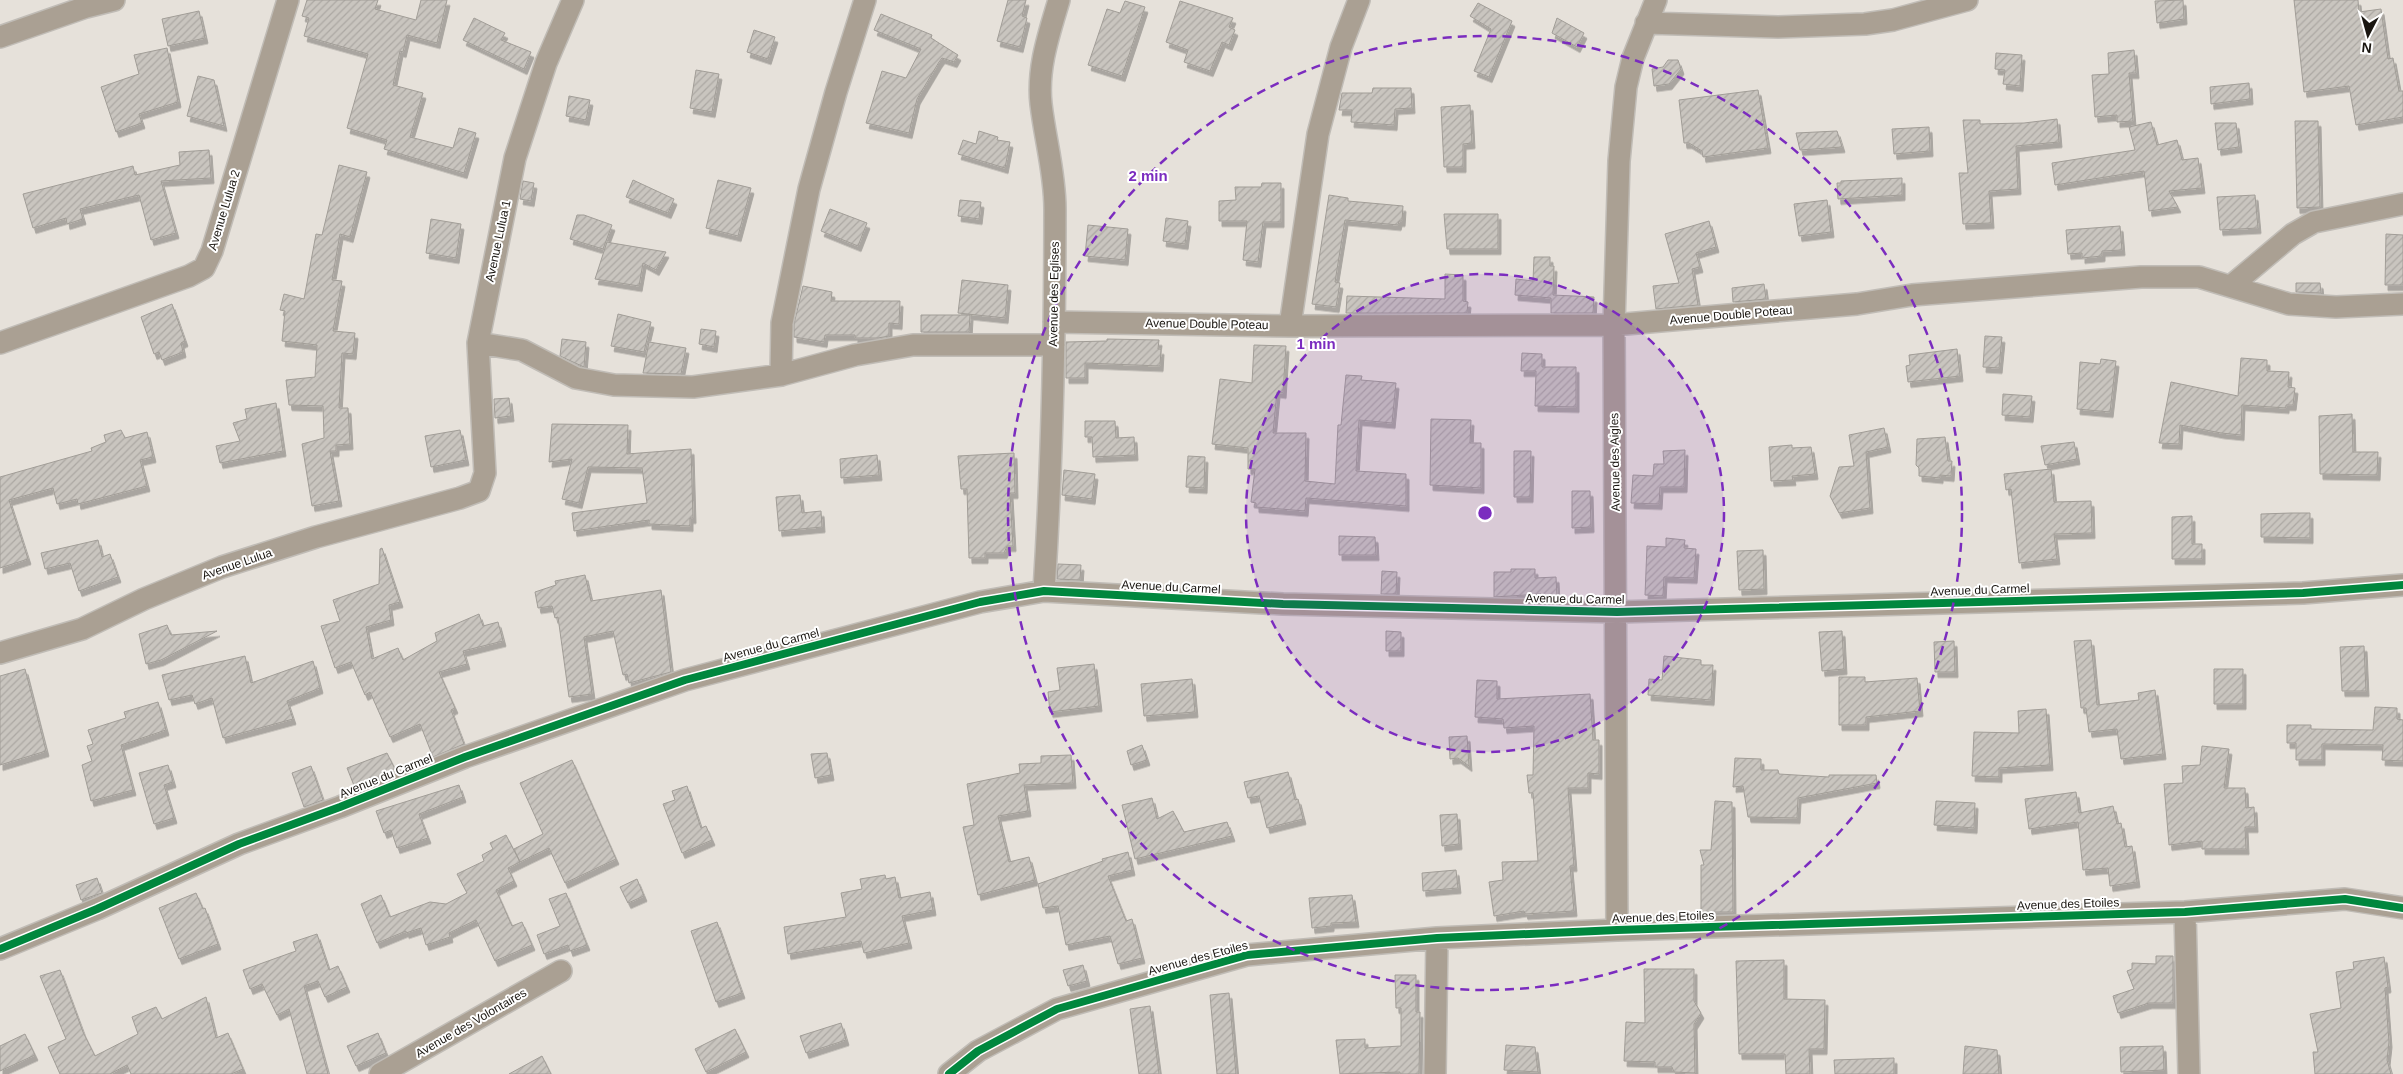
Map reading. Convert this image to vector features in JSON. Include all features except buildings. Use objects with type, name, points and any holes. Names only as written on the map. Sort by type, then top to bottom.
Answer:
[{"type":"street","points":[[0,38],[86,7],[114,0]]},
{"type":"street","name":"Avenue Lulua 2","points":[[0,343],[189,276],[204,268],[212,251],[288,0]]},
{"type":"street","name":"Avenue Lulua 1","points":[[479,491],[485,473],[478,344],[515,158],[546,63],[573,0]]},
{"type":"street","points":[[780,375],[782,323],[809,189],[836,92],[865,0]]},
{"type":"street","name":"Avenue des Eglises","points":[[1044,591],[1051,476],[1055,192],[1041,104],[1040,86],[1044,54],[1059,0]]},
{"type":"street","points":[[1290,326],[1318,134],[1341,47],[1359,0]]},
{"type":"street","name":"Avenue des Aigles","points":[[1617,930],[1614,325],[1621,125],[1629,78],[1646,23],[1656,0]]},
{"type":"street","points":[[1646,23],[1778,27],[1865,24],[1893,20],[1967,0]]},
{"type":"street","points":[[2231,286],[2293,234],[2314,222],[2403,204]]},
{"type":"street","name":"Avenue Double Poteau","points":[[1054,322],[1290,326],[1614,325],[1857,304],[1912,294],[2141,277],[2199,277],[2289,304],[2336,307],[2403,304]]},
{"type":"street","points":[[478,344],[522,350],[576,378],[614,385],[693,387],[780,375],[855,355],[913,345],[1054,345]]},
{"type":"street","name":"Avenue Lulua","points":[[0,653],[82,629],[144,599],[222,568],[316,537],[460,498],[479,491]]},
{"type":"street","name":"Avenue du Carmel","points":[[0,949],[97,909],[239,844],[465,756],[685,680],[980,602],[1044,591],[1283,604],[1616,612],[2303,593],[2403,585]]},
{"type":"street","name":"Avenue des Etoiles","points":[[949,1074],[978,1051],[1057,1009],[1247,955],[1437,938],[1617,930],[2185,912],[2345,899],[2403,908]]},
{"type":"street","points":[[2185,912],[2189,1074]]},
{"type":"street","points":[[1435,1074],[1437,938]]},
{"type":"street","name":"Avenue des Volontaires","points":[[380,1074],[561,971]]},
{"type":"cycle path","points":[[0,949],[97,909],[239,844],[340,807],[465,757],[685,680],[980,602],[1044,591],[1283,604],[1617,612],[2303,593],[2403,585]]},
{"type":"cycle path","points":[[949,1074],[978,1051],[1057,1009],[1247,955],[1437,938],[1617,930],[2185,912],[2345,899],[2403,908]]}]
